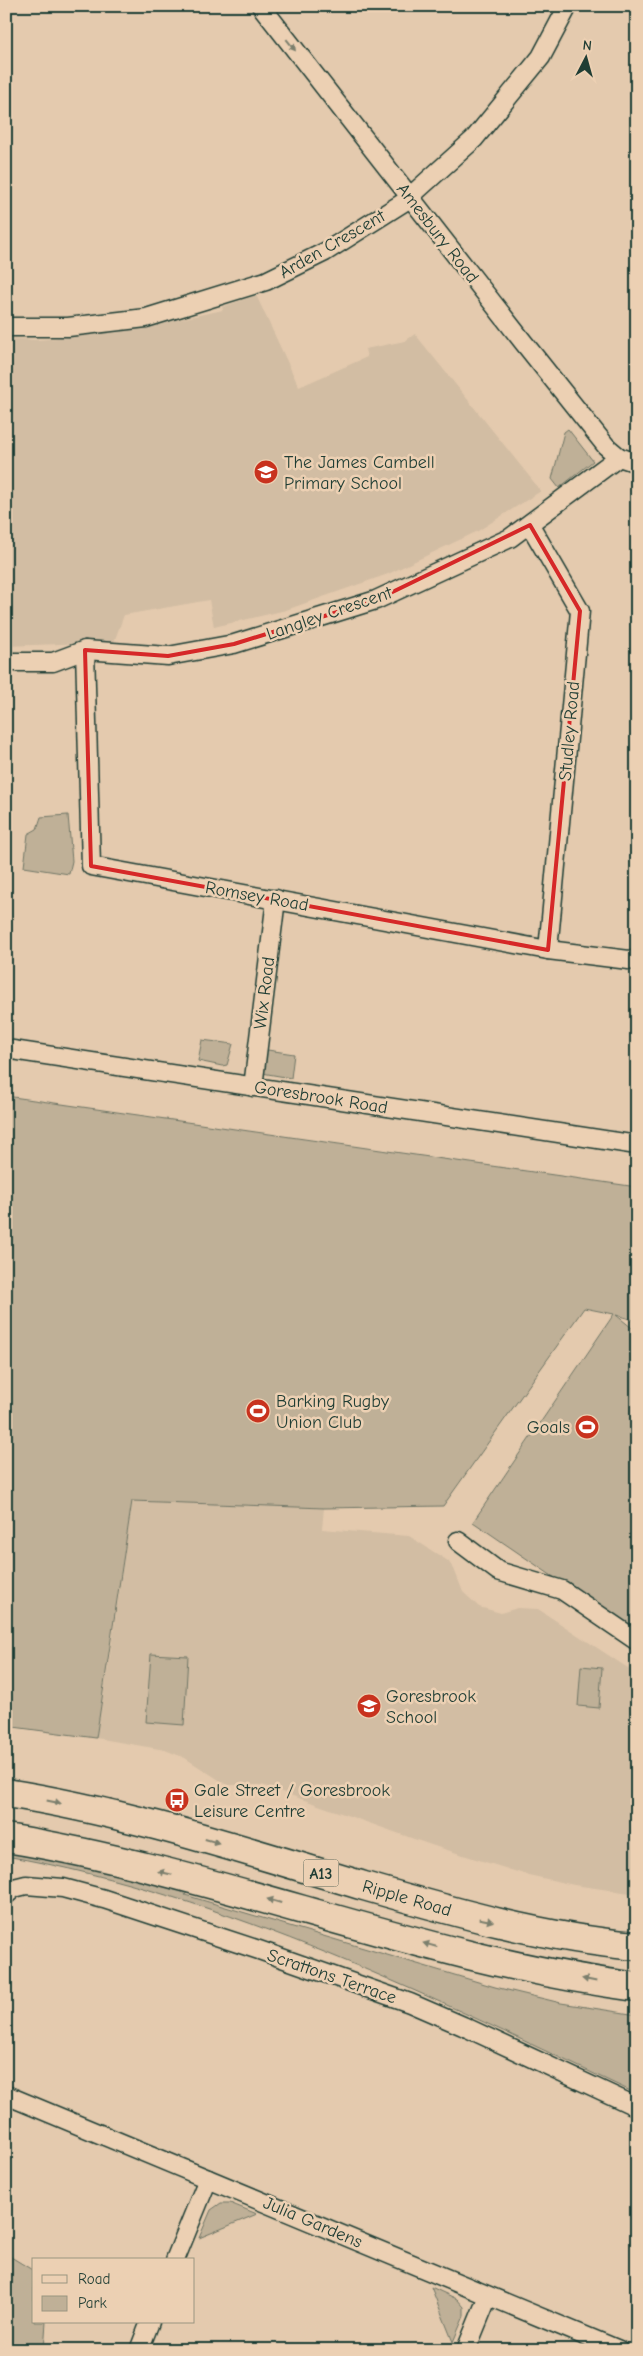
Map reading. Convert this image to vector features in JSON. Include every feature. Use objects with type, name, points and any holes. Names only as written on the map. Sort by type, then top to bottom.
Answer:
[{"type":"highway","name":"Ripple Road","points":[[6,1793],[160,1825],[462,1915],[551,1934],[637,1946]]},
{"type":"highway","name":"A13","points":[[6,1838],[37,1842],[213,1884],[468,1956],[637,1987]]},
{"type":"street","name":"Amesbury Road","points":[[261,6],[524,343],[606,446],[619,457]]},
{"type":"street","name":"Arden Crescent","points":[[6,327],[68,327],[146,318],[266,282],[325,252],[411,197],[474,139],[542,57],[568,6]]},
{"type":"street","points":[[619,457],[637,463]]},
{"type":"street","name":"Langley Crescent","points":[[6,662],[53,662],[84,650],[168,656],[234,644],[376,600],[510,538],[619,457]]},
{"type":"street","name":"Studley Road","points":[[530,525],[580,611],[548,950]]},
{"type":"street","name":"Romsey Road","points":[[84,650],[91,866],[548,950],[637,961]]},
{"type":"street","name":"Wix Road","points":[[253,1087],[276,899]]},
{"type":"street","name":"Goresbrook Road","points":[[6,1049],[637,1145]]},
{"type":"street","points":[[458,1541],[498,1571],[562,1590],[637,1641]]},
{"type":"street","name":"Scrattons Terrace","points":[[10,1891],[26,1885],[62,1888],[104,1899],[305,1966],[410,2004],[464,2026],[637,2107]]},
{"type":"street","name":"Julia Gardens","points":[[6,2095],[619,2350]]},
{"type":"street","points":[[177,2258],[208,2179]]},
{"type":"street","points":[[466,2350],[488,2296]]},
{"type":"street","points":[[139,2350],[149,2324]]},
{"type":"highlighted area","points":[[530,525],[580,611],[548,950],[91,866],[85,650],[168,656],[234,644],[376,600]]},
{"type":"shaded area","name":"The James Cambell Primary School","points":[[256,295],[299,387],[367,357],[365,349],[405,341],[415,334],[541,491],[478,531],[388,574],[286,610],[214,627],[209,600],[124,615],[114,642],[6,646],[6,338],[37,340],[119,332],[223,310],[222,307]]},
{"type":"shaded area","name":"Goresbrook School","points":[[132,1501],[324,1508],[322,1529],[409,1536],[448,1561],[454,1569],[463,1592],[479,1607],[501,1613],[517,1608],[538,1609],[637,1674],[637,1894],[574,1885],[524,1874],[431,1845],[262,1785],[227,1785],[185,1758],[165,1750],[96,1738]]},
{"type":"green space","points":[[568,429],[593,461],[559,488],[552,479],[564,432]]},
{"type":"green space","points":[[68,815],[72,861],[69,874],[24,867],[28,834],[37,829],[41,817]]},
{"type":"green space","points":[[202,1040],[233,1044],[227,1065],[222,1066],[198,1061]]},
{"type":"green space","points":[[261,1049],[294,1054],[291,1078],[262,1073]]},
{"type":"green space","name":"Barking Rugby Union Club","points":[[6,1096],[637,1187],[637,1321],[616,1315],[637,1332],[637,1634],[473,1522],[614,1314],[584,1308],[443,1506],[324,1508],[132,1501],[96,1738],[6,1726]]},
{"type":"green space","points":[[151,1654],[188,1656],[184,1725],[146,1722]]},
{"type":"green space","points":[[581,1666],[602,1668],[599,1708],[578,1706]]},
{"type":"green space","points":[[6,1852],[58,1859],[187,1892],[185,1895],[495,1987],[561,2003],[637,2015],[637,2094],[407,1987],[250,1923],[170,1896],[89,1874],[6,1856]]},
{"type":"green space","points":[[221,2203],[230,2203],[257,2214],[199,2238],[211,2210]]},
{"type":"green space","points":[[6,2254],[32,2270],[32,2324],[46,2324],[44,2350],[6,2350]]},
{"type":"green space","points":[[431,2287],[457,2299],[464,2307],[464,2316],[453,2342]]},
{"type":"place","name":"The James Cambell Primary School","points":[[266,472]]},
{"type":"place","name":"Barking Rugby Union Club","points":[[258,1411]]},
{"type":"place","name":"Goals","points":[[587,1427]]},
{"type":"place","name":"Goresbrook School","points":[[369,1706]]},
{"type":"place","name":"Gale Street / Goresbrook Leisure Centre","points":[[177,1800]]}]
